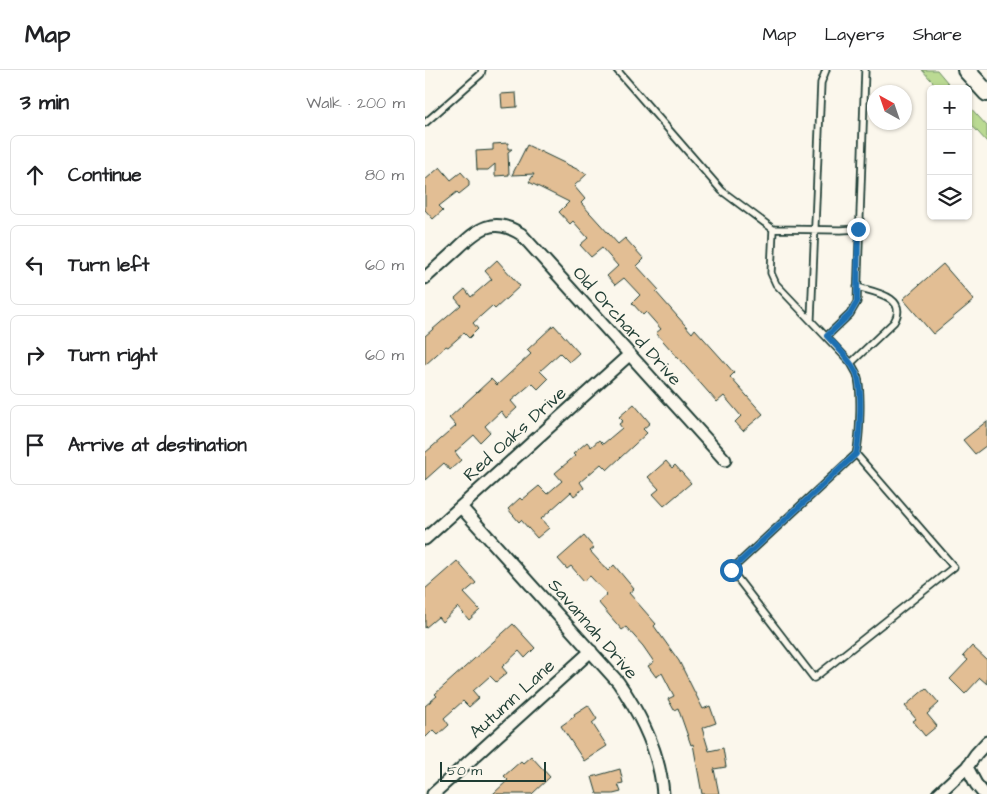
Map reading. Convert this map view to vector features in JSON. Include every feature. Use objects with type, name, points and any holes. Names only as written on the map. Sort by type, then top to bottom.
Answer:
[{"type":"main road","points":[[966,70],[987,93]]},
{"type":"street","name":"Old Orchard Drive","points":[[425,278],[485,226],[511,227],[521,234],[725,460]]},
{"type":"street","name":"Red Oaks Drive","points":[[425,539],[629,355]]},
{"type":"street","name":"Savannah Drive","points":[[461,506],[591,651],[631,700],[643,722],[659,767],[663,794]]},
{"type":"street","name":"Autumn Lane","points":[[433,794],[591,651]]},
{"type":"street","points":[[938,794],[967,767],[987,742]]},
{"type":"street","points":[[967,767],[984,794]]},
{"type":"lane","points":[[425,123],[481,74],[482,70]]},
{"type":"lane","points":[[617,70],[722,191],[773,229],[858,229]]},
{"type":"lane","points":[[811,319],[821,83],[826,70]]},
{"type":"lane","points":[[827,336],[850,314],[857,302],[858,229],[865,70]]},
{"type":"lane","points":[[773,229],[771,273],[776,284],[827,336],[851,364],[857,375],[859,385],[859,440],[856,454],[731,570],[815,678],[954,567],[856,454]]},
{"type":"lane","points":[[851,364],[899,315],[899,308],[895,302],[887,297],[857,286]]},
{"type":"green space","points":[[922,70],[937,70],[950,85],[935,85]]},
{"type":"green space","points":[[972,109],[987,126],[987,142],[972,125]]},
{"type":"building","points":[[516,93],[517,107],[502,108],[501,94]]},
{"type":"building","points":[[508,143],[508,149],[512,149],[508,152],[509,175],[495,176],[495,164],[488,170],[477,170],[476,151],[493,150],[493,144]]},
{"type":"building","points":[[527,145],[587,174],[574,186],[585,199],[581,203],[618,244],[625,238],[644,259],[637,266],[659,290],[656,292],[692,333],[695,329],[721,358],[734,373],[730,377],[763,414],[743,431],[735,422],[741,416],[724,396],[717,402],[656,333],[661,329],[646,312],[643,315],[632,303],[640,295],[624,278],[615,285],[607,276],[618,266],[602,248],[591,257],[580,245],[588,238],[573,221],[570,224],[559,212],[569,202],[529,182],[534,174],[512,175]]},
{"type":"building","points":[[440,167],[451,180],[461,172],[469,181],[469,186],[459,194],[457,192],[439,206],[443,210],[433,219],[425,210],[425,180]]},
{"type":"building","points":[[497,260],[520,286],[495,309],[492,306],[473,323],[478,329],[469,338],[464,333],[425,365],[425,336],[461,305],[455,298],[465,289],[471,297],[492,279],[485,271]]},
{"type":"building","points":[[943,264],[974,300],[933,334],[903,299]]},
{"type":"building","points":[[554,325],[579,353],[569,362],[560,353],[540,371],[548,379],[538,389],[532,383],[511,401],[517,408],[506,418],[501,411],[485,426],[490,432],[480,442],[474,435],[455,452],[461,460],[450,470],[444,463],[425,480],[425,453],[456,426],[449,418],[491,379],[497,385],[531,354],[527,350]]},
{"type":"building","points":[[634,404],[650,423],[643,429],[647,433],[607,470],[601,464],[580,482],[584,488],[574,496],[571,492],[541,519],[549,528],[537,538],[508,509],[520,498],[522,500],[539,486],[547,494],[562,481],[555,473],[575,456],[573,454],[587,442],[591,447],[599,440],[603,444],[622,428],[619,424],[623,421],[619,417]]},
{"type":"building","points":[[987,421],[987,445],[975,454],[963,440]]},
{"type":"building","points":[[666,461],[672,468],[675,465],[691,483],[664,506],[653,494],[659,489],[648,477]]},
{"type":"building","points":[[584,536],[594,548],[590,551],[608,571],[614,565],[634,589],[629,593],[656,624],[654,626],[679,661],[703,709],[710,706],[716,723],[702,728],[709,751],[723,748],[726,767],[714,769],[719,794],[702,794],[693,744],[691,745],[678,708],[674,710],[668,699],[674,696],[662,673],[656,677],[648,666],[654,662],[643,646],[626,627],[622,630],[598,602],[607,594],[590,576],[584,581],[571,566],[567,569],[558,559]]},
{"type":"building","points":[[457,561],[476,583],[464,593],[480,610],[469,620],[458,607],[442,622],[438,617],[425,628],[425,589]]},
{"type":"building","points":[[513,624],[535,648],[525,658],[519,651],[502,667],[507,673],[496,682],[490,676],[473,691],[479,698],[469,707],[463,701],[444,718],[449,725],[438,735],[433,730],[425,738],[425,706],[437,696],[435,694]]},
{"type":"building","points":[[972,646],[987,660],[987,684],[980,678],[965,694],[950,679],[968,660],[963,656]]},
{"type":"building","points":[[926,688],[939,703],[927,714],[937,726],[925,736],[913,721],[916,719],[905,706]]},
{"type":"building","points":[[588,705],[597,719],[592,723],[607,746],[584,761],[561,726]]},
{"type":"building","points":[[531,756],[550,777],[532,794],[493,794],[508,780],[504,776],[521,761],[523,763]]},
{"type":"building","points":[[620,769],[623,783],[618,784],[621,792],[597,794],[592,777]]},
{"type":"route","points":[[731,570],[856,454],[859,440],[859,385],[857,375],[851,364],[827,336],[850,314],[857,302],[858,229]]}]
